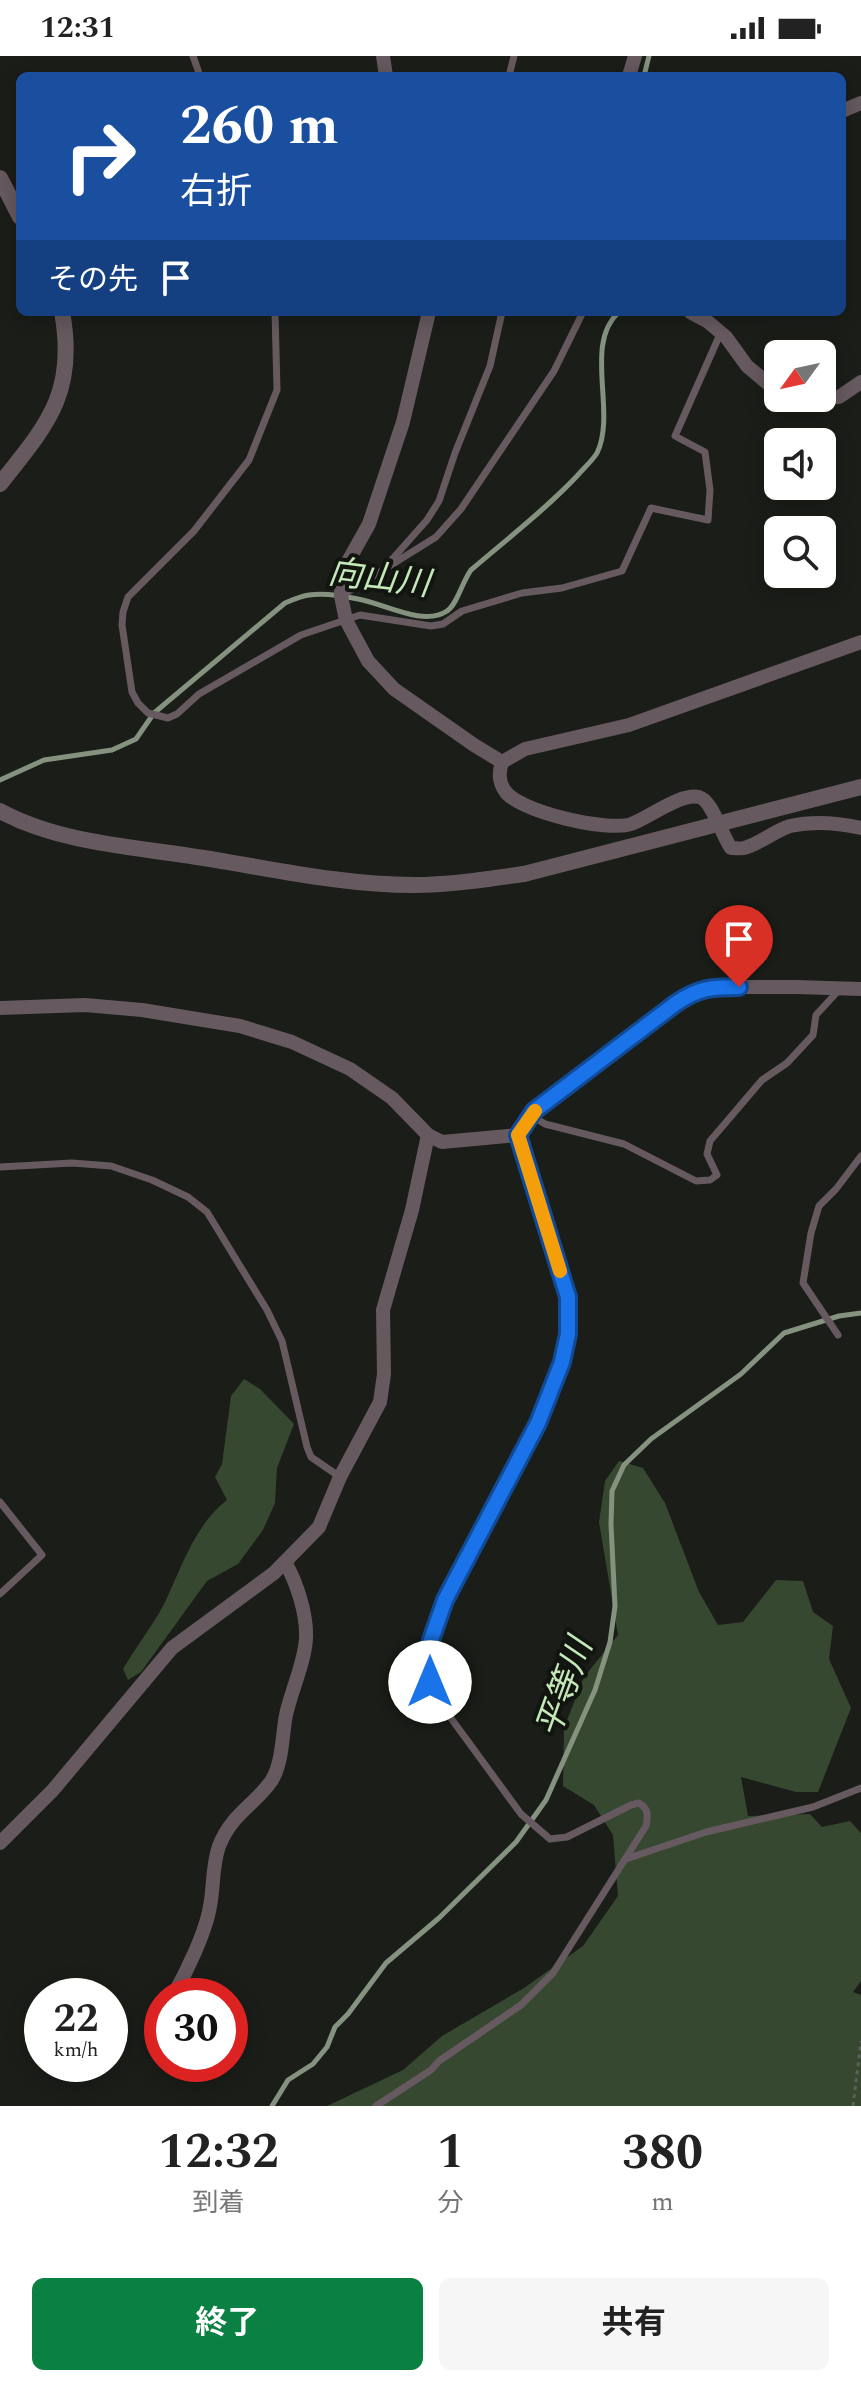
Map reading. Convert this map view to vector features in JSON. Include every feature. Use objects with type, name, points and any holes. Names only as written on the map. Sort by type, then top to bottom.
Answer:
[{"type":"street","points":[[0,178],[16,209]]},
{"type":"street","points":[[0,484],[48,423],[63,385],[66,348],[62,316]]},
{"type":"street","points":[[428,316],[403,422],[369,524],[341,574],[341,596],[346,620],[368,661],[394,689],[502,762]]},
{"type":"street","points":[[698,316],[721,332],[747,366],[764,380]]},
{"type":"street","points":[[836,397],[861,382]]},
{"type":"street","points":[[861,642],[629,725],[525,749],[502,762],[499,775],[504,790],[515,802],[609,827],[630,824],[685,798],[699,797],[707,801],[724,840],[731,848],[743,849],[768,835],[800,825],[861,828]]},
{"type":"street","points":[[0,811],[42,829],[100,842],[346,880],[415,885],[524,874],[861,787]]},
{"type":"street","points":[[0,1008],[85,1005],[142,1010],[240,1026],[292,1042],[350,1069],[392,1098],[428,1135],[442,1142],[518,1135],[532,1115],[595,1063],[692,992],[710,987],[861,989]]},
{"type":"street","points":[[0,1843],[53,1790],[172,1648],[274,1573],[319,1527],[340,1477],[380,1402],[384,1374],[383,1310],[412,1210],[428,1135]]},
{"type":"street","points":[[445,1710],[425,1667],[431,1640],[445,1600],[538,1423],[562,1362],[568,1334],[568,1297],[518,1135]]},
{"type":"street","points":[[184,1978],[210,1908],[214,1866],[220,1846],[234,1818],[271,1781],[278,1766],[286,1714],[306,1640],[305,1623],[293,1577],[285,1562]]},
{"type":"lane","points":[[275,316],[277,390],[249,460],[194,531],[128,597],[122,625],[132,692],[148,713],[168,718],[177,714],[199,694],[301,635],[360,615],[431,626],[443,624],[462,611],[522,593],[562,588],[622,571],[651,508],[708,520],[710,490],[705,452],[675,436],[721,332]]},
{"type":"lane","points":[[382,572],[427,520],[439,501],[490,366],[501,316]]},
{"type":"lane","points":[[341,596],[436,537],[461,509],[554,371],[581,316]]},
{"type":"lane","points":[[532,1115],[545,1124],[624,1144],[696,1181],[710,1180],[717,1175],[707,1154],[710,1141],[762,1080],[787,1063],[813,1035],[816,1015],[841,988]]},
{"type":"lane","points":[[835,1331],[803,1283],[819,1206],[861,1156]]},
{"type":"lane","points":[[0,1167],[72,1163],[111,1166],[188,1197],[207,1212],[218,1225],[282,1341],[311,1457],[340,1477]]},
{"type":"lane","points":[[0,1502],[42,1555],[0,1594]]},
{"type":"lane","points":[[376,2106],[521,2005],[553,1973],[646,1826],[648,1815],[639,1803],[567,1837],[550,1839],[522,1816],[445,1710]]},
{"type":"lane","points":[[625,1860],[706,1832],[813,1807],[861,1788]]},
{"type":"path","points":[[853,2106],[861,2041]]},
{"type":"green space","points":[[244,1379],[260,1389],[294,1424],[277,1468],[275,1503],[263,1530],[238,1564],[207,1581],[141,1672],[128,1680],[123,1669],[163,1606],[197,1535],[227,1500],[215,1477],[222,1464],[231,1396]]},
{"type":"green space","points":[[619,1461],[643,1468],[665,1503],[699,1592],[718,1625],[743,1622],[776,1580],[803,1581],[813,1612],[833,1626],[829,1659],[851,1708],[818,1792],[796,1792],[741,1777],[748,1816],[810,1814],[822,1827],[850,1821],[861,1833],[861,1981],[853,1992],[861,1995],[861,2106],[327,2106],[403,2070],[442,2036],[524,1988],[583,1946],[618,1896],[613,1835],[594,1805],[563,1786],[564,1728],[584,1677],[618,1635],[599,1522],[605,1481]]},
{"type":"waterway","name":"向山川","points":[[645,72],[649,56]]},
{"type":"waterway","name":"向山川","points":[[0,780],[44,760],[112,750],[136,739],[154,713],[285,603],[297,598],[315,594],[340,596],[426,616],[447,611],[454,604],[471,570],[552,501],[597,453],[604,418],[603,342],[616,316]]},
{"type":"waterway","name":"平等川","points":[[272,2106],[288,2080],[313,2064],[327,2047],[335,2027],[386,1963],[439,1918],[516,1842],[546,1800],[595,1690],[610,1642],[615,1606],[612,1491],[624,1465],[651,1439],[741,1374],[784,1333],[839,1316],[861,1313]]},
{"type":"slow traffic","points":[[535,1111],[518,1135],[560,1271]]},
{"type":"route","points":[[430,1682],[425,1667],[445,1600],[538,1423],[562,1362],[568,1334],[568,1297],[518,1135],[534,1111],[692,992],[710,987],[739,987]]}]
